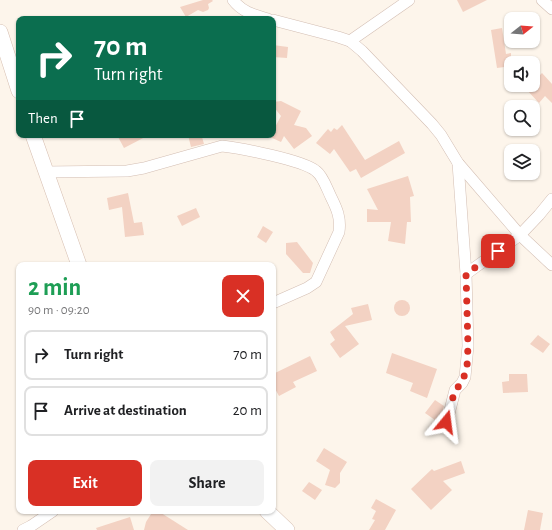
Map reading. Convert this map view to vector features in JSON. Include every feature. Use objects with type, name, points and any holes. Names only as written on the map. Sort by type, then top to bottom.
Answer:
[{"type":"street","points":[[233,0],[242,10],[257,16]]},
{"type":"street","points":[[350,42],[409,0]]},
{"type":"street","points":[[542,0],[552,9]]},
{"type":"street","points":[[276,21],[338,36],[350,42],[362,51],[442,135],[458,163],[520,235],[552,265]]},
{"type":"street","points":[[0,32],[16,82]]},
{"type":"street","points":[[34,138],[77,262]]},
{"type":"street","points":[[45,172],[127,171],[144,168],[222,146],[233,147],[299,162],[309,166],[318,172],[339,212],[339,232],[316,282],[307,288],[276,302]]},
{"type":"street","points":[[446,422],[455,390],[462,383],[467,367],[468,346],[466,274],[458,163]]},
{"type":"street","points":[[466,274],[520,235],[552,199]]},
{"type":"street","points":[[29,529],[48,514]]},
{"type":"street","points":[[270,514],[287,530]]},
{"type":"building","points":[[203,0],[213,1],[208,4],[208,10],[203,12],[198,10],[188,16],[185,16],[180,7]]},
{"type":"building","points":[[457,0],[487,0],[463,12]]},
{"type":"building","points":[[502,28],[506,54],[511,53],[511,56],[504,56],[504,67],[497,68],[491,30]]},
{"type":"building","points":[[276,45],[288,47],[287,58],[276,57]]},
{"type":"building","points":[[542,73],[552,84],[552,103],[545,96],[540,102],[540,100],[536,100],[529,92],[540,92],[540,75]]},
{"type":"building","points":[[281,101],[301,111],[294,125],[306,128],[312,136],[294,149],[284,136],[281,142],[272,138],[276,138],[276,125],[281,116],[276,110],[276,102]]},
{"type":"building","points":[[342,125],[365,160],[399,141],[405,153],[361,178],[356,169],[350,172],[334,149],[330,154],[316,143],[328,129],[331,132],[334,128],[337,130]]},
{"type":"building","points":[[119,138],[143,138],[124,148]]},
{"type":"building","points":[[189,138],[202,138],[204,144],[191,147]]},
{"type":"building","points":[[408,176],[414,196],[410,197],[411,222],[407,222],[405,244],[388,241],[391,222],[367,222],[367,209],[378,210],[367,189]]},
{"type":"building","points":[[128,193],[134,223],[142,222],[144,235],[125,237],[122,207],[109,210],[107,198]]},
{"type":"building","points":[[196,208],[200,217],[182,226],[177,216]]},
{"type":"building","points":[[263,226],[273,232],[266,243],[257,237]]},
{"type":"building","points":[[297,242],[313,263],[310,273],[303,273],[286,254],[286,243]]},
{"type":"building","points":[[399,300],[405,300],[410,305],[408,314],[405,316],[399,316],[394,311],[394,305]]},
{"type":"building","points":[[368,304],[372,320],[345,326],[359,344],[340,358],[330,344],[335,340],[330,332],[353,314],[351,308]]},
{"type":"building","points":[[538,335],[550,344],[543,353],[530,344]]},
{"type":"building","points":[[392,353],[437,369],[427,398],[410,391],[413,383],[386,373]]},
{"type":"building","points":[[310,356],[317,371],[293,382],[296,387],[279,396],[276,390],[276,373]]},
{"type":"building","points":[[509,374],[527,374],[528,392],[503,393],[502,382],[509,381]]},
{"type":"building","points":[[435,400],[444,406],[443,410],[435,420],[425,413]]},
{"type":"building","points":[[324,448],[347,462],[340,473],[340,483],[335,488],[325,485],[330,470],[316,461]]},
{"type":"building","points":[[461,461],[465,473],[443,481],[452,490],[431,510],[411,489],[432,469],[434,471]]},
{"type":"building","points":[[309,482],[322,490],[315,500],[302,491]]},
{"type":"building","points":[[376,499],[396,510],[385,530],[369,530],[375,520],[372,519],[376,511],[371,508]]},
{"type":"building","points":[[528,510],[543,513],[540,530],[524,530]]},
{"type":"building","points":[[151,514],[163,514],[188,530],[144,530],[146,522]]},
{"type":"building","points":[[130,517],[134,530],[97,530],[96,528]]},
{"type":"route","points":[[446,422],[455,390],[462,383],[467,367],[468,346],[466,274],[498,251]]}]
